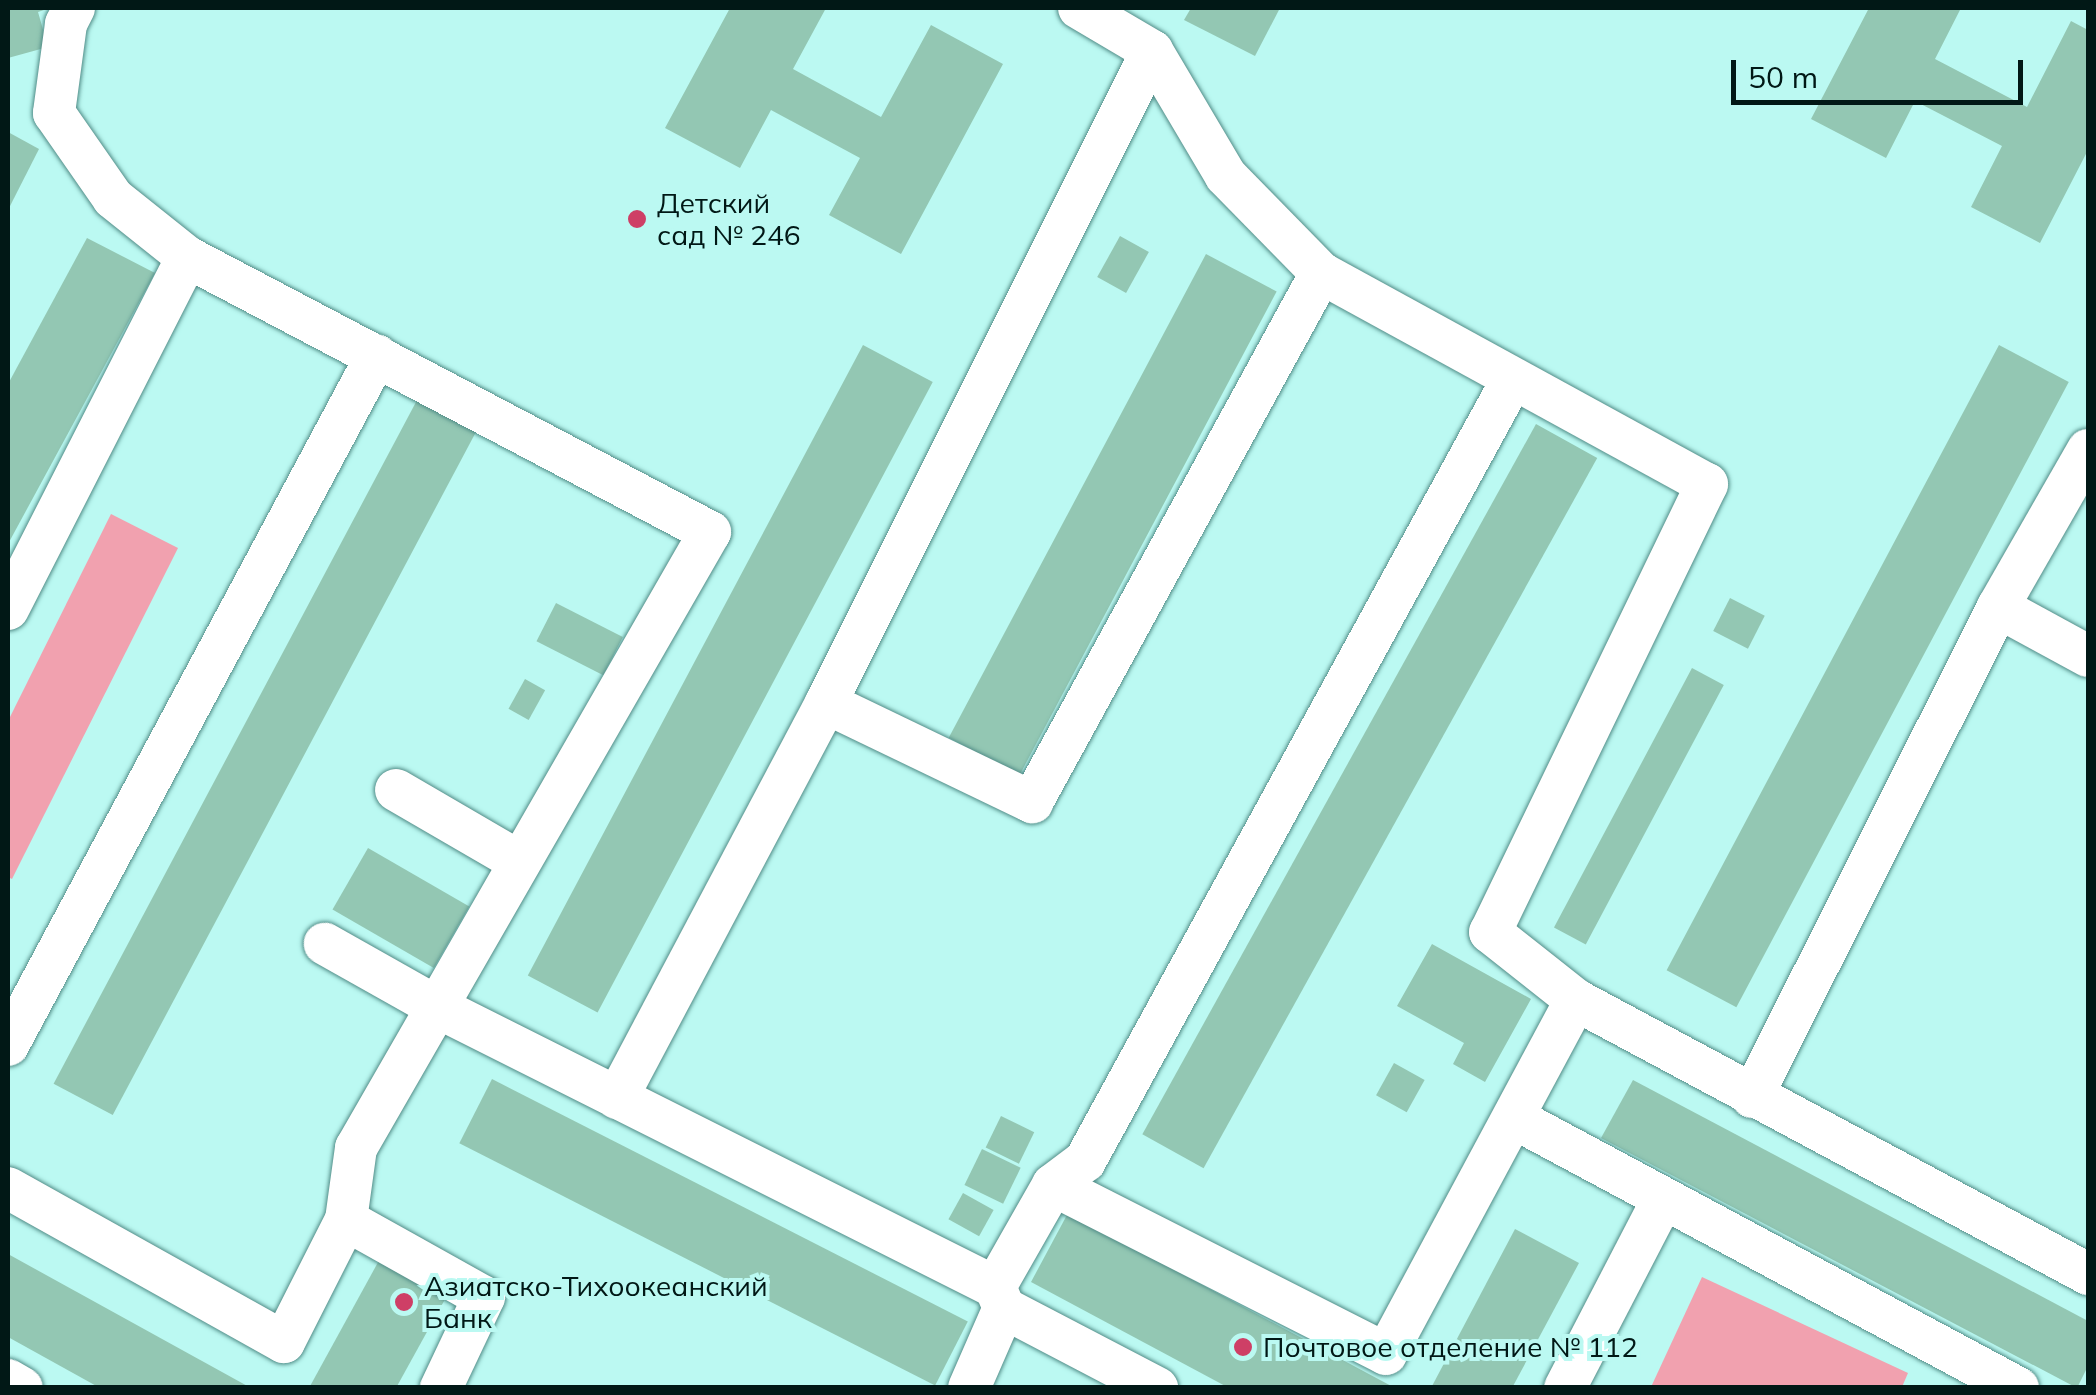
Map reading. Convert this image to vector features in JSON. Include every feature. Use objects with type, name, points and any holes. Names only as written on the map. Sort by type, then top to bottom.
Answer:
[{"type":"lane","points":[[8,1188],[284,1342],[346,1220],[356,1148],[710,532],[187,257],[113,198],[54,114],[66,24],[74,8]]},
{"type":"lane","points":[[1080,8],[1152,52],[1226,176],[1321,273],[1707,484],[1490,932],[1576,1000],[2088,1274]]},
{"type":"lane","points":[[617,1098],[826,703],[1152,52]]},
{"type":"lane","points":[[8,608],[187,257]]},
{"type":"lane","points":[[826,703],[1032,802],[1321,273]]},
{"type":"lane","points":[[8,1045],[378,355]]},
{"type":"lane","points":[[970,1388],[1000,1298],[1053,1185],[1085,1160],[1512,380]]},
{"type":"lane","points":[[1752,1096],[1998,608],[2088,450]]},
{"type":"lane","points":[[1998,608],[2088,656]]},
{"type":"lane","points":[[396,790],[518,861]]},
{"type":"lane","points":[[325,944],[437,1007],[1000,1298],[1157,1388]]},
{"type":"lane","points":[[1053,1185],[1386,1354],[1576,1000]]},
{"type":"lane","points":[[1514,1118],[2018,1388]]},
{"type":"lane","points":[[1565,1388],[1662,1199]]},
{"type":"lane","points":[[346,1220],[484,1296],[441,1388]]},
{"type":"lane","points":[[8,1380],[22,1388]]},
{"type":"shaded area","points":[[111,514],[178,548],[12,879],[8,877],[8,721]]},
{"type":"shaded area","points":[[1702,1277],[1908,1373],[1902,1387],[1651,1387]]},
{"type":"building","points":[[8,8],[50,8],[38,12],[48,47],[8,58]]},
{"type":"building","points":[[730,8],[826,8],[793,69],[881,117],[931,25],[1003,64],[901,254],[829,215],[860,158],[771,110],[740,168],[665,128]]},
{"type":"building","points":[[1191,8],[1280,8],[1255,56],[1184,20]]},
{"type":"building","points":[[1869,8],[1961,8],[1935,59],[2027,107],[2071,21],[2088,30],[2088,150],[2040,243],[1971,207],[2002,146],[1915,101],[1886,158],[1811,119]]},
{"type":"building","points":[[8,132],[39,149],[8,210]]},
{"type":"building","points":[[1120,236],[1149,252],[1126,293],[1097,277]]},
{"type":"building","points":[[87,238],[155,273],[8,544],[8,384]]},
{"type":"building","points":[[1206,254],[1277,292],[1019,775],[949,738]]},
{"type":"building","points":[[863,345],[933,382],[598,1013],[528,975]]},
{"type":"building","points":[[1999,345],[2069,382],[1736,1007],[1667,970]]},
{"type":"building","points":[[424,387],[483,418],[113,1115],[54,1084]]},
{"type":"building","points":[[1536,424],[1597,458],[1204,1168],[1142,1134]]},
{"type":"building","points":[[1730,598],[1765,616],[1748,649],[1713,631]]},
{"type":"building","points":[[556,603],[623,637],[603,675],[536,641]]},
{"type":"building","points":[[1692,668],[1724,685],[1586,944],[1554,928]]},
{"type":"building","points":[[525,679],[545,690],[529,720],[509,709]]},
{"type":"building","points":[[368,848],[469,906],[434,968],[332,909]]},
{"type":"building","points":[[1432,944],[1531,999],[1485,1082],[1453,1064],[1464,1043],[1397,1006]]},
{"type":"building","points":[[1394,1063],[1425,1080],[1407,1112],[1376,1095]]},
{"type":"building","points":[[492,1079],[968,1321],[935,1386],[459,1143]]},
{"type":"building","points":[[1633,1080],[2088,1321],[2088,1366],[2077,1388],[1601,1138]]},
{"type":"building","points":[[1001,1116],[1034,1132],[1019,1164],[986,1147]]},
{"type":"building","points":[[982,1149],[1021,1168],[1003,1204],[964,1185]]},
{"type":"building","points":[[963,1193],[994,1210],[979,1236],[948,1219]]},
{"type":"building","points":[[1068,1213],[1395,1388],[1229,1388],[1031,1282]]},
{"type":"building","points":[[1515,1229],[1579,1263],[1512,1388],[1431,1388]]},
{"type":"building","points":[[8,1254],[251,1388],[100,1388],[8,1337]]},
{"type":"building","points":[[382,1255],[449,1292],[396,1388],[309,1388]]},
{"type":"place","name":"Детский сад № 246","points":[[637,219]]},
{"type":"place","name":"Азиатско-Тихоокеанский Банк","points":[[404,1302]]},
{"type":"place","name":"Почтовое отделение № 112","points":[[1243,1347]]}]
